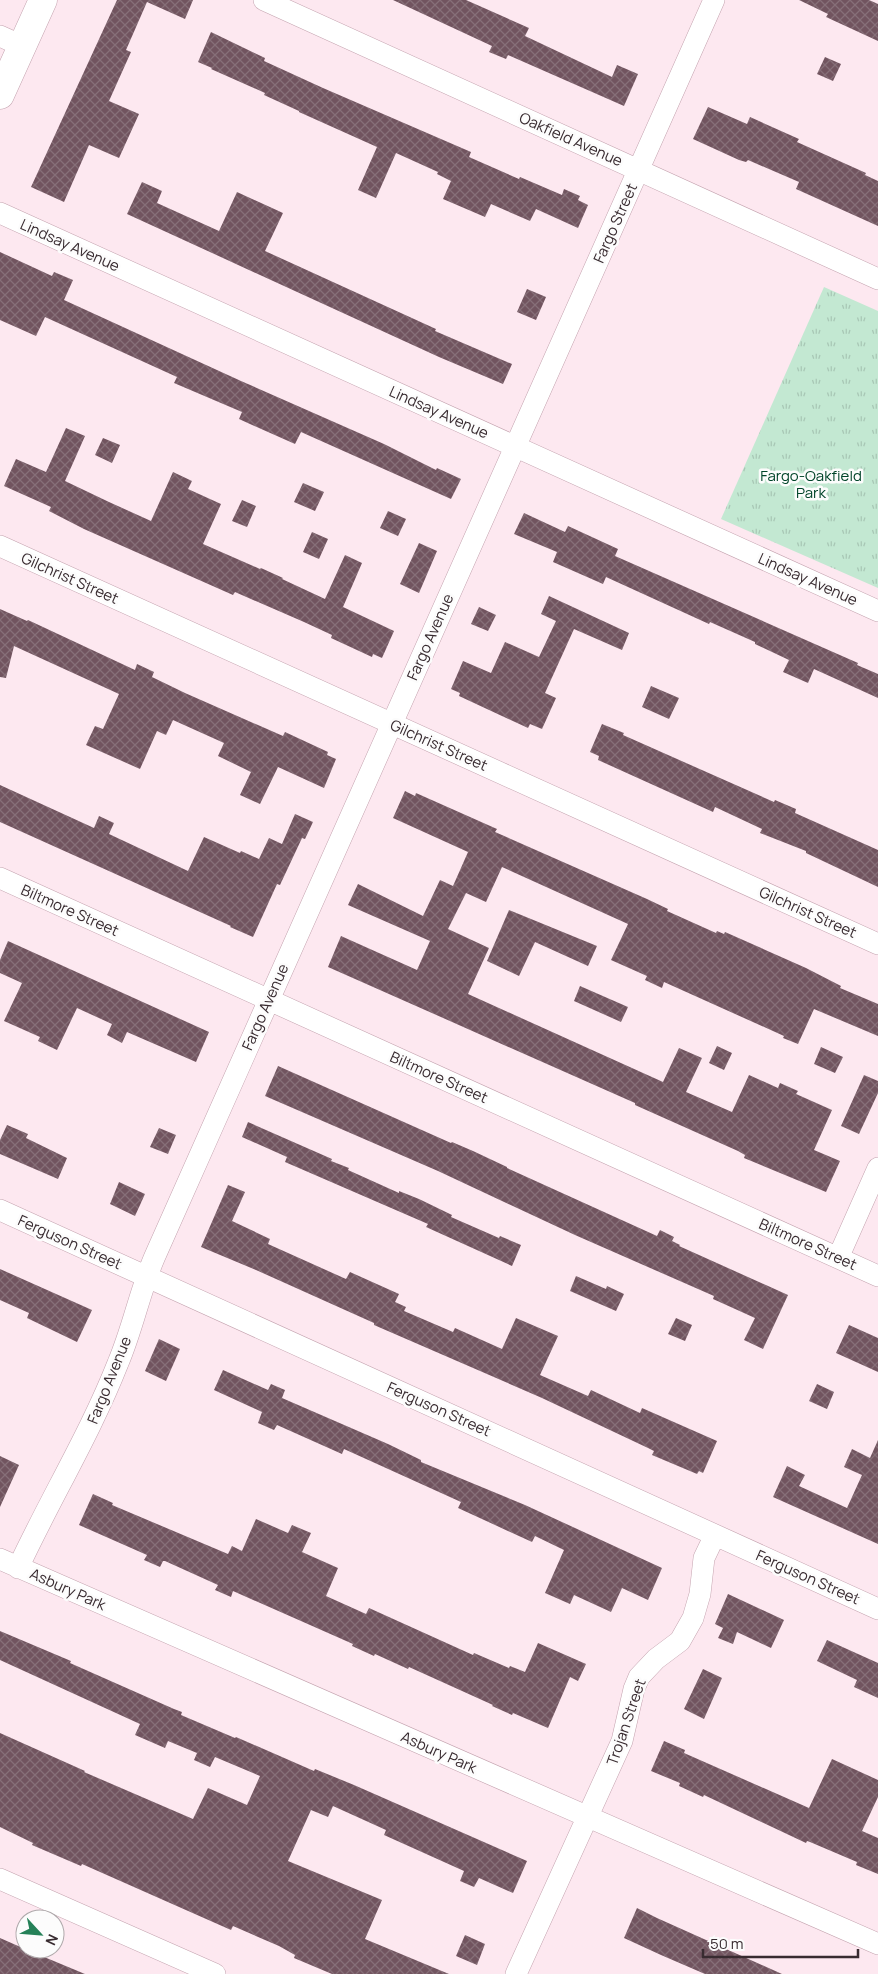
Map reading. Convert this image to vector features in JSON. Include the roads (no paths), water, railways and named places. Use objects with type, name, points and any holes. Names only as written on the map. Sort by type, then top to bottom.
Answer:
[{"type":"street","points":[[0,95],[11,41],[44,0]]},
{"type":"street","name":"Oakfield Avenue","points":[[264,0],[878,279]]},
{"type":"street","name":"Fargo Street","points":[[515,447],[714,0]]},
{"type":"street","name":"Lindsay Avenue","points":[[0,213],[878,611]]},
{"type":"street","name":"Fargo Avenue","points":[[9,1563],[60,1482],[92,1424],[119,1361],[146,1276],[515,447]]},
{"type":"street","name":"Gilchrist Street","points":[[0,546],[878,944]]},
{"type":"street","name":"Biltmore Street","points":[[0,878],[878,1276]]},
{"type":"street","points":[[838,1258],[878,1168]]},
{"type":"street","name":"Ferguson Street","points":[[0,1210],[878,1608]]},
{"type":"street","name":"Trojan Street","points":[[516,1974],[622,1741],[634,1689],[640,1677],[656,1659],[680,1641],[693,1618],[700,1594],[704,1558],[715,1534]]},
{"type":"street","name":"Asbury Park","points":[[9,1563],[878,1944]]},
{"type":"street","points":[[0,1879],[215,1974]]},
{"type":"park label","name":"Fargo-Oakfield Park","points":[[811,484]]}]
